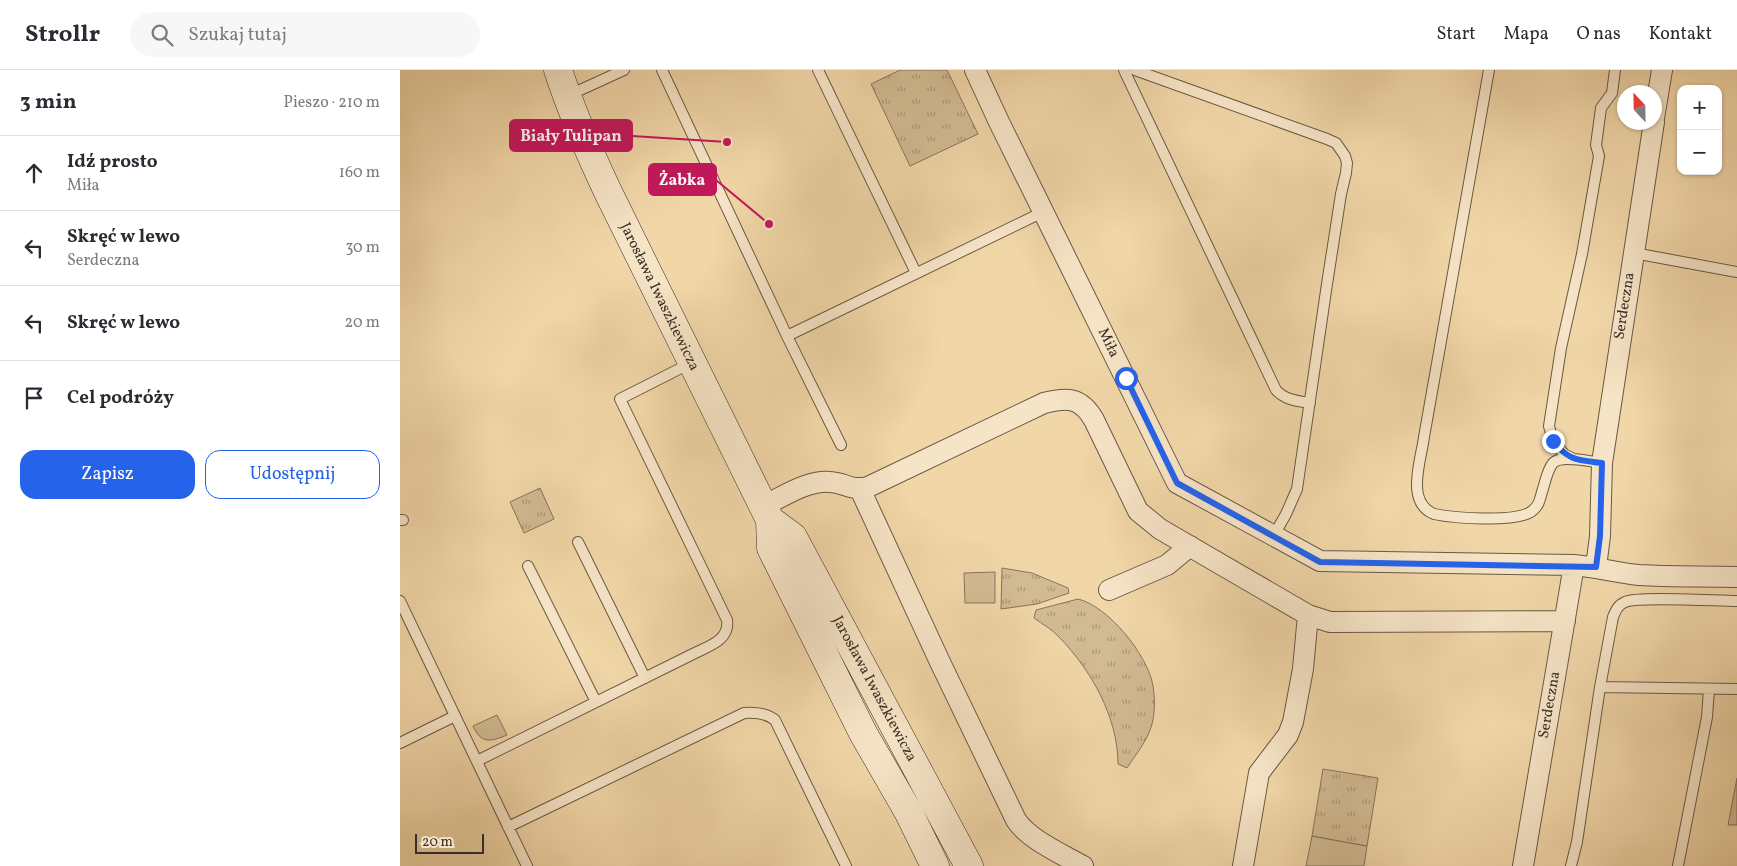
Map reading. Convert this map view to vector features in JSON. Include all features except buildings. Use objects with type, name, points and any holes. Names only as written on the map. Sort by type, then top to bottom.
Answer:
[{"type":"street","name":"Jarosława Iwaszkiewicza","points":[[558,70],[566,96],[609,194],[766,513],[771,548],[863,733],[910,813],[935,866]]},
{"type":"street","name":"Miła","points":[[975,70],[1177,483],[1320,562],[1574,565]]},
{"type":"street","points":[[1660,85],[1662,70]]},
{"type":"street","name":"Serdeczna","points":[[1596,567],[1600,536],[1602,463],[1653,130]]},
{"type":"street","points":[[766,513],[807,485],[829,481],[860,489],[878,484],[1044,403],[1064,399],[1072,400],[1079,402],[1089,411],[1138,511],[1160,529],[1308,615],[1330,622],[1565,621]]},
{"type":"street","points":[[860,489],[1016,820],[1033,837],[1083,866]]},
{"type":"street","name":"Jarosława Iwaszkiewicza","points":[[766,513],[793,537],[969,866]]},
{"type":"street","points":[[1109,590],[1167,565],[1190,546]]},
{"type":"street","points":[[1574,565],[1596,567],[1616,573],[1640,575],[1737,577]]},
{"type":"street","name":"Serdeczna","points":[[1523,866],[1574,565]]},
{"type":"street","points":[[1243,866],[1259,773],[1288,735],[1293,722],[1303,669],[1308,615]]},
{"type":"lane","points":[[566,96],[624,70]]},
{"type":"lane","points":[[662,70],[787,336],[841,445]]},
{"type":"lane","points":[[818,70],[916,273]]},
{"type":"lane","points":[[1124,70],[1276,390],[1288,399],[1310,403]]},
{"type":"lane","points":[[1135,70],[1336,142],[1345,156],[1347,163],[1346,174],[1338,212],[1297,489],[1273,537]]},
{"type":"lane","points":[[1489,70],[1424,436],[1417,494],[1421,505],[1427,512],[1434,514],[1498,519],[1524,516],[1538,506],[1553,463],[1560,459],[1602,463]]},
{"type":"lane","points":[[1573,459],[1564,454],[1553,441],[1549,426],[1561,348],[1582,254],[1599,156],[1596,145],[1601,108],[1612,93],[1615,70]]},
{"type":"lane","points":[[787,336],[1043,212]]},
{"type":"lane","name":"Serdeczna","points":[[1634,254],[1737,272]]},
{"type":"lane","points":[[477,761],[721,639],[726,632],[727,620],[620,399],[691,363]]},
{"type":"lane","points":[[578,542],[645,678]]},
{"type":"lane","points":[[528,566],[596,702]]},
{"type":"lane","points":[[400,601],[527,866]]},
{"type":"lane","points":[[1571,866],[1577,842],[1600,687],[1613,616],[1616,609],[1626,601],[1737,602]]},
{"type":"lane","points":[[1600,687],[1737,689]]},
{"type":"lane","points":[[1678,866],[1707,717],[1709,689]]},
{"type":"lane","points":[[508,827],[735,717],[744,713],[754,712],[769,715],[775,720],[846,866]]},
{"type":"lane","points":[[400,743],[455,716]]},
{"type":"green space","points":[[900,70],[947,70],[978,134],[910,166],[871,84]]},
{"type":"green space","points":[[540,488],[554,519],[524,533],[510,502]]},
{"type":"green space","points":[[1002,568],[1032,573],[1068,588],[1069,593],[1037,604],[1001,609]]},
{"type":"green space","points":[[995,572],[995,603],[965,603],[964,573]]},
{"type":"green space","points":[[1078,599],[1090,603],[1114,621],[1135,647],[1150,674],[1154,700],[1152,724],[1145,741],[1127,768],[1118,764],[1117,746],[1108,712],[1092,679],[1059,637],[1034,618],[1036,610]]},
{"type":"green space","points":[[497,715],[507,735],[491,740],[483,739],[473,726]]},
{"type":"green space","points":[[1323,769],[1378,778],[1367,846],[1312,836]]},
{"type":"green space","points":[[1737,778],[1737,825],[1728,825]]},
{"type":"green space","points":[[1312,836],[1367,846],[1364,866],[1306,866]]},
{"type":"place","name":"Biały Tulipan","points":[[727,142]]},
{"type":"place","name":"Żabka","points":[[769,224]]},
{"type":"route","points":[[1126,378],[1177,483],[1320,562],[1574,565],[1596,567],[1600,536],[1602,463],[1573,459],[1564,454],[1553,441]]}]
